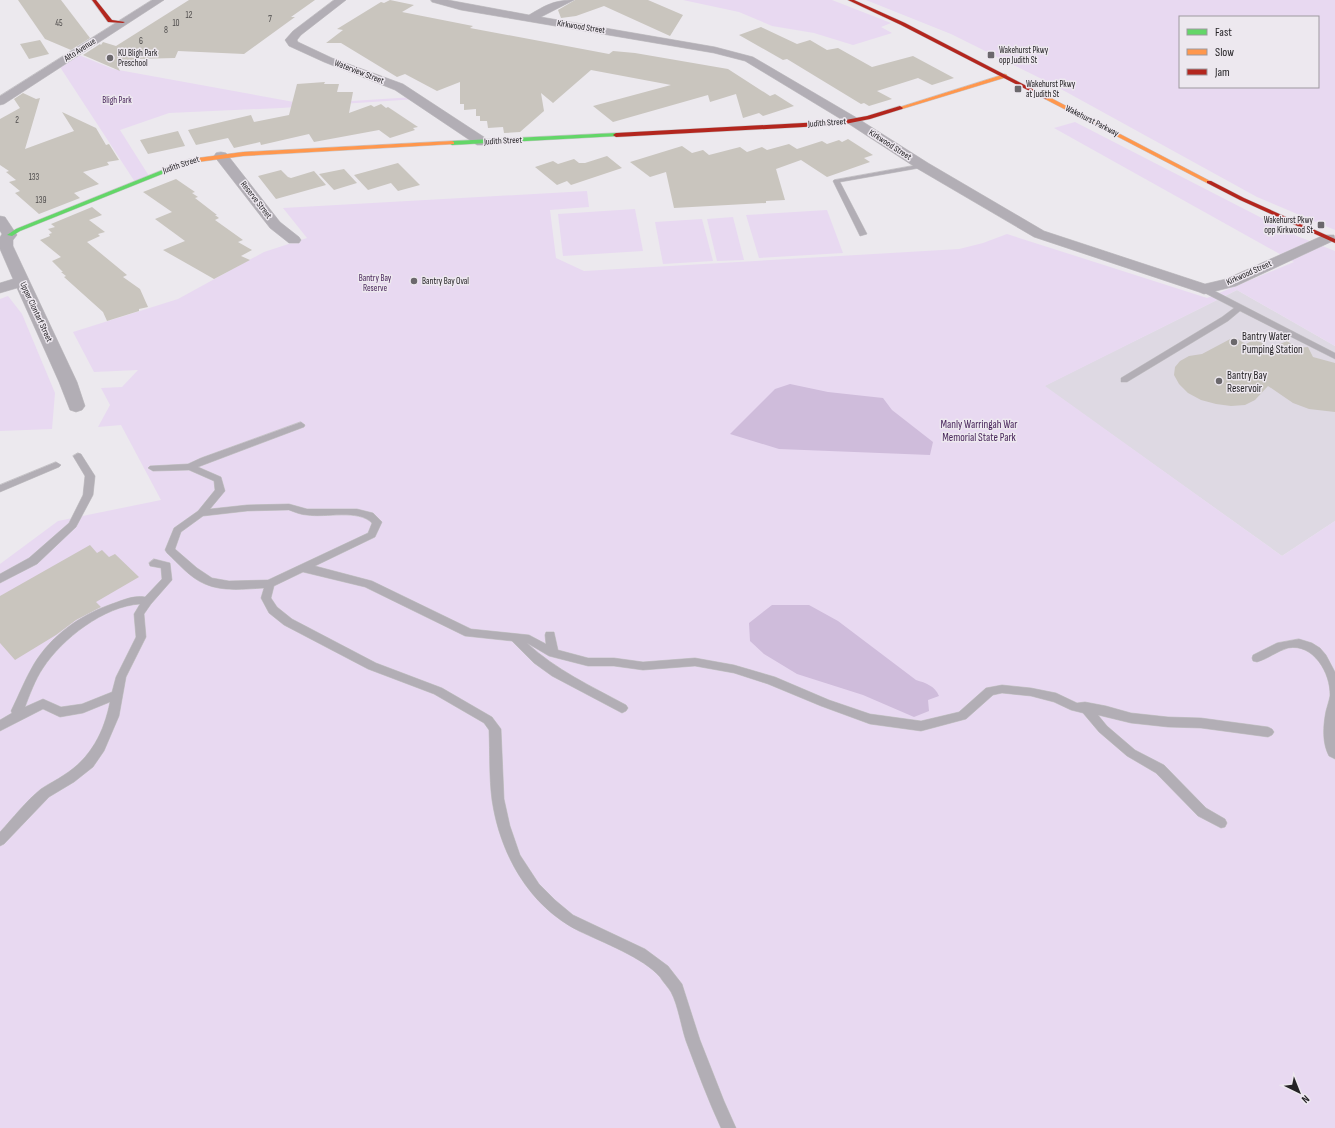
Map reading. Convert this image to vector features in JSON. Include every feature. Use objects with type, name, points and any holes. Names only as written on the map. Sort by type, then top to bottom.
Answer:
[{"type":"street","points":[[94,0],[110,21],[123,22]]},
{"type":"street","name":"Alto Avenue","points":[[0,101],[159,0]]},
{"type":"street","name":"Waterview Street","points":[[341,0],[297,33],[291,40],[293,44],[328,60],[399,87],[482,142]]},
{"type":"street","name":"Kirkwood Street","points":[[436,0],[461,7],[715,50],[749,59],[853,121],[923,166],[1039,234],[1204,289],[1231,283],[1332,240]]},
{"type":"street","points":[[531,19],[552,6],[569,0]]},
{"type":"street","name":"Wakehurst Parkway","points":[[850,0],[903,24],[1242,199],[1332,240]]},
{"type":"street","name":"Judith Street","points":[[10,235],[18,230],[187,162],[222,156],[853,121],[1005,76]]},
{"type":"street","name":"Reserve Street","points":[[222,156],[275,225],[294,240]]},
{"type":"street","points":[[0,220],[10,235]]},
{"type":"street","name":"Upper Clontarf Street","points":[[10,235],[6,239],[6,246],[68,382],[76,406]]},
{"type":"street","points":[[0,288],[22,281]]},
{"type":"lane","points":[[863,234],[836,181],[923,166]]},
{"type":"lane","points":[[1204,289],[1335,356]]},
{"type":"lane","points":[[1124,380],[1225,319],[1239,308]]},
{"type":"lane","points":[[190,467],[204,460],[301,425]]},
{"type":"lane","points":[[0,579],[32,561],[73,524],[88,495],[90,476],[78,456]]},
{"type":"lane","points":[[3,488],[56,465]]},
{"type":"lane","points":[[153,468],[190,467],[218,479],[220,491],[200,513],[177,530],[170,550],[189,567],[210,582],[247,586],[270,584],[291,572],[350,548],[372,535],[377,522],[370,515],[357,512],[308,512],[289,507],[247,508],[200,513]]},
{"type":"lane","points":[[0,840],[45,793],[70,778],[89,763],[100,748],[113,716],[116,695],[121,677],[141,637],[139,614],[147,601],[167,580],[166,566],[154,563]]},
{"type":"lane","points":[[302,568],[320,570],[368,584],[469,633],[529,639],[553,653],[588,662],[614,662],[643,666],[694,662],[734,669],[772,680],[825,703],[870,719],[920,726],[962,716],[990,691],[1002,689],[1031,692],[1056,698],[1075,707],[1085,707],[1268,732]]},
{"type":"lane","points":[[270,584],[266,598],[273,610],[288,622],[372,666],[438,692],[488,720],[495,730],[498,799],[504,826],[515,858],[535,888],[550,904],[568,918],[640,954],[662,971],[677,989],[693,1040],[718,1105],[729,1128]]},
{"type":"lane","points":[[22,713],[17,711],[38,667],[69,631],[98,612],[139,599],[147,601]]},
{"type":"lane","points":[[550,635],[553,653]]},
{"type":"lane","points":[[515,638],[538,660],[556,673],[622,708]]},
{"type":"lane","points":[[1257,658],[1290,643],[1309,645],[1326,662],[1334,681],[1335,696],[1330,716],[1329,738],[1333,753],[1335,754]]},
{"type":"lane","points":[[0,726],[22,713],[43,704],[60,712],[83,708],[116,695]]},
{"type":"lane","points":[[1085,707],[1103,729],[1131,754],[1160,769],[1202,812],[1221,823]]},
{"type":"shaded area","points":[[1237,290],[1335,346],[1335,521],[1282,556],[1044,386]]},
{"type":"shaded area","points":[[790,384],[828,392],[883,398],[892,410],[933,442],[930,455],[779,449],[730,434],[775,389]]},
{"type":"shaded area","points":[[772,605],[809,605],[838,621],[916,680],[933,687],[939,696],[928,700],[929,711],[914,717],[863,695],[797,674],[764,654],[750,641],[749,623]]},
{"type":"green space","points":[[683,0],[832,0],[891,23],[881,27],[892,33],[853,45],[814,33],[772,26],[739,12]]},
{"type":"green space","points":[[866,0],[1335,0],[1335,230],[1257,197],[1050,83],[951,34]]},
{"type":"green space","name":"Bligh Park","points":[[79,55],[113,69],[305,104],[414,97],[417,99],[281,108],[169,113],[120,130],[149,176],[135,182],[60,67]]},
{"type":"green space","points":[[1075,122],[1297,236],[1335,251],[1335,346],[1237,290],[1045,386],[1282,556],[1335,521],[1335,1128],[0,1128],[0,564],[58,521],[161,500],[121,425],[98,427],[110,405],[101,388],[122,387],[138,370],[94,372],[73,332],[178,299],[264,252],[307,238],[283,208],[587,191],[589,207],[550,210],[556,258],[584,271],[959,249],[983,243],[1007,234],[1207,298],[1294,262],[1054,128]]},
{"type":"green space","points":[[635,209],[643,251],[563,256],[558,214]]},
{"type":"green space","points":[[827,210],[843,253],[759,258],[746,215]]},
{"type":"green space","points":[[733,217],[744,260],[717,261],[707,219]]},
{"type":"green space","points":[[702,219],[713,261],[663,264],[655,222]]},
{"type":"green space","points":[[8,296],[22,314],[55,393],[52,429],[0,431],[0,299]]},
{"type":"building","points":[[18,0],[61,0],[90,38],[71,50],[45,39]]},
{"type":"building","points":[[189,0],[315,0],[291,17],[295,17],[244,54],[178,51],[175,58],[137,59],[118,67],[120,71],[83,55],[100,44],[101,45],[103,42],[116,46]]},
{"type":"building","points":[[390,0],[414,5],[402,12],[473,26],[470,28],[609,54],[613,51],[635,53],[728,69],[770,96],[775,94],[794,106],[763,116],[759,113],[743,118],[736,94],[710,102],[708,95],[613,122],[593,106],[671,85],[591,70],[553,103],[541,93],[544,111],[520,132],[504,133],[503,127],[488,128],[487,121],[480,121],[480,116],[476,116],[476,109],[464,110],[464,104],[460,104],[460,82],[437,91],[405,74],[397,77],[341,43],[326,43],[343,30],[337,29],[381,2],[384,3]]},
{"type":"building","points":[[575,0],[648,0],[683,15],[670,36],[604,6],[576,16],[561,18],[558,10]]},
{"type":"building","points":[[761,27],[797,44],[810,40],[827,50],[838,48],[872,67],[913,56],[954,78],[932,85],[918,78],[877,91],[892,99],[869,106],[864,103],[861,104],[787,59],[783,60],[739,35]]},
{"type":"building","points":[[40,40],[49,54],[29,59],[20,44]]},
{"type":"building","points":[[325,82],[324,84],[339,84],[337,92],[353,92],[349,113],[371,105],[374,107],[381,104],[418,127],[413,128],[415,130],[390,138],[379,130],[314,142],[309,134],[261,145],[260,142],[234,148],[228,138],[196,145],[188,130],[251,115],[254,122],[289,115],[297,84]]},
{"type":"building","points":[[23,93],[36,99],[40,98],[25,149],[74,131],[62,112],[96,128],[106,145],[109,144],[119,160],[107,162],[109,165],[83,172],[99,184],[74,193],[80,198],[39,214],[15,193],[20,191],[9,182],[16,180],[6,172],[9,171],[0,165],[0,119],[20,108],[14,99]]},
{"type":"building","points":[[178,131],[185,146],[148,154],[140,140]]},
{"type":"building","points":[[848,139],[873,155],[864,158],[870,162],[827,177],[801,160],[776,169],[785,200],[766,201],[766,203],[674,208],[666,172],[650,177],[630,162],[682,146],[692,153],[703,150],[709,155],[740,147],[747,152],[762,147],[767,150],[789,144],[797,149],[822,141],[827,144],[839,140],[842,142]]},
{"type":"building","points":[[607,156],[622,168],[571,185],[567,181],[557,185],[535,167],[553,161],[558,164],[574,159],[579,163],[585,163]]},
{"type":"building","points":[[398,163],[420,185],[398,191],[391,183],[368,190],[354,175]]},
{"type":"building","points":[[344,169],[357,183],[334,190],[319,174]]},
{"type":"building","points":[[281,170],[291,178],[314,171],[326,185],[276,199],[258,176]]},
{"type":"building","points":[[176,179],[195,192],[192,193],[198,197],[195,198],[217,215],[215,215],[219,218],[215,220],[243,240],[238,242],[252,250],[241,256],[250,260],[214,279],[163,250],[185,241],[155,219],[172,212],[143,192]]},
{"type":"building","points":[[92,207],[102,215],[89,220],[105,232],[98,234],[100,236],[87,242],[127,275],[123,277],[140,289],[148,307],[107,321],[103,312],[64,277],[66,276],[52,261],[61,257],[40,240],[50,236],[49,234],[52,233],[48,229],[55,227],[51,224]]},
{"type":"building","points":[[1234,337],[1246,344],[1255,339],[1271,348],[1287,341],[1297,348],[1308,347],[1313,357],[1335,363],[1335,412],[1309,409],[1293,403],[1268,386],[1255,400],[1245,405],[1231,406],[1216,404],[1201,400],[1188,393],[1179,384],[1174,375],[1175,367],[1180,361],[1189,356],[1202,354]]},
{"type":"building","points":[[90,545],[97,553],[102,550],[109,557],[115,554],[139,577],[96,602],[101,607],[76,620],[56,635],[15,660],[0,643],[0,596]]},
{"type":"traffic: fast","points":[[452,143],[616,135]]},
{"type":"traffic: fast","points":[[10,235],[18,230],[190,161]]},
{"type":"traffic: slow","points":[[900,108],[1005,76]]},
{"type":"traffic: slow","points":[[1047,98],[1209,182]]},
{"type":"traffic: slow","points":[[190,161],[243,154],[452,143]]},
{"type":"traffic: jam","points":[[94,0],[110,21],[123,22]]},
{"type":"traffic: jam","points":[[850,0],[903,24],[1047,98]]},
{"type":"traffic: jam","points":[[616,135],[840,123],[868,118],[900,108]]},
{"type":"traffic: jam","points":[[1209,182],[1242,199],[1335,241]]},
{"type":"place","name":"Wakehurst Pkwy opp Judith St","points":[[991,55]]},
{"type":"place","name":"KU Bligh Park Preschool","points":[[110,58]]},
{"type":"place","name":"Wakehurst Pkwy at Judith St","points":[[1018,89]]},
{"type":"place","name":"Wakehurst Pkwy opp Kirkwood St","points":[[1321,225]]},
{"type":"place","name":"Bantry Bay Oval","points":[[414,281]]},
{"type":"place","name":"Bantry Water Pumping Station","points":[[1234,342]]},
{"type":"place","name":"Bantry Bay Reservoir","points":[[1219,381]]},
{"type":"park label","name":"Bantry Bay Reserve","points":[[375,284]]},
{"type":"park label","name":"Manly Warringah War Memorial State Park","points":[[979,430]]}]
